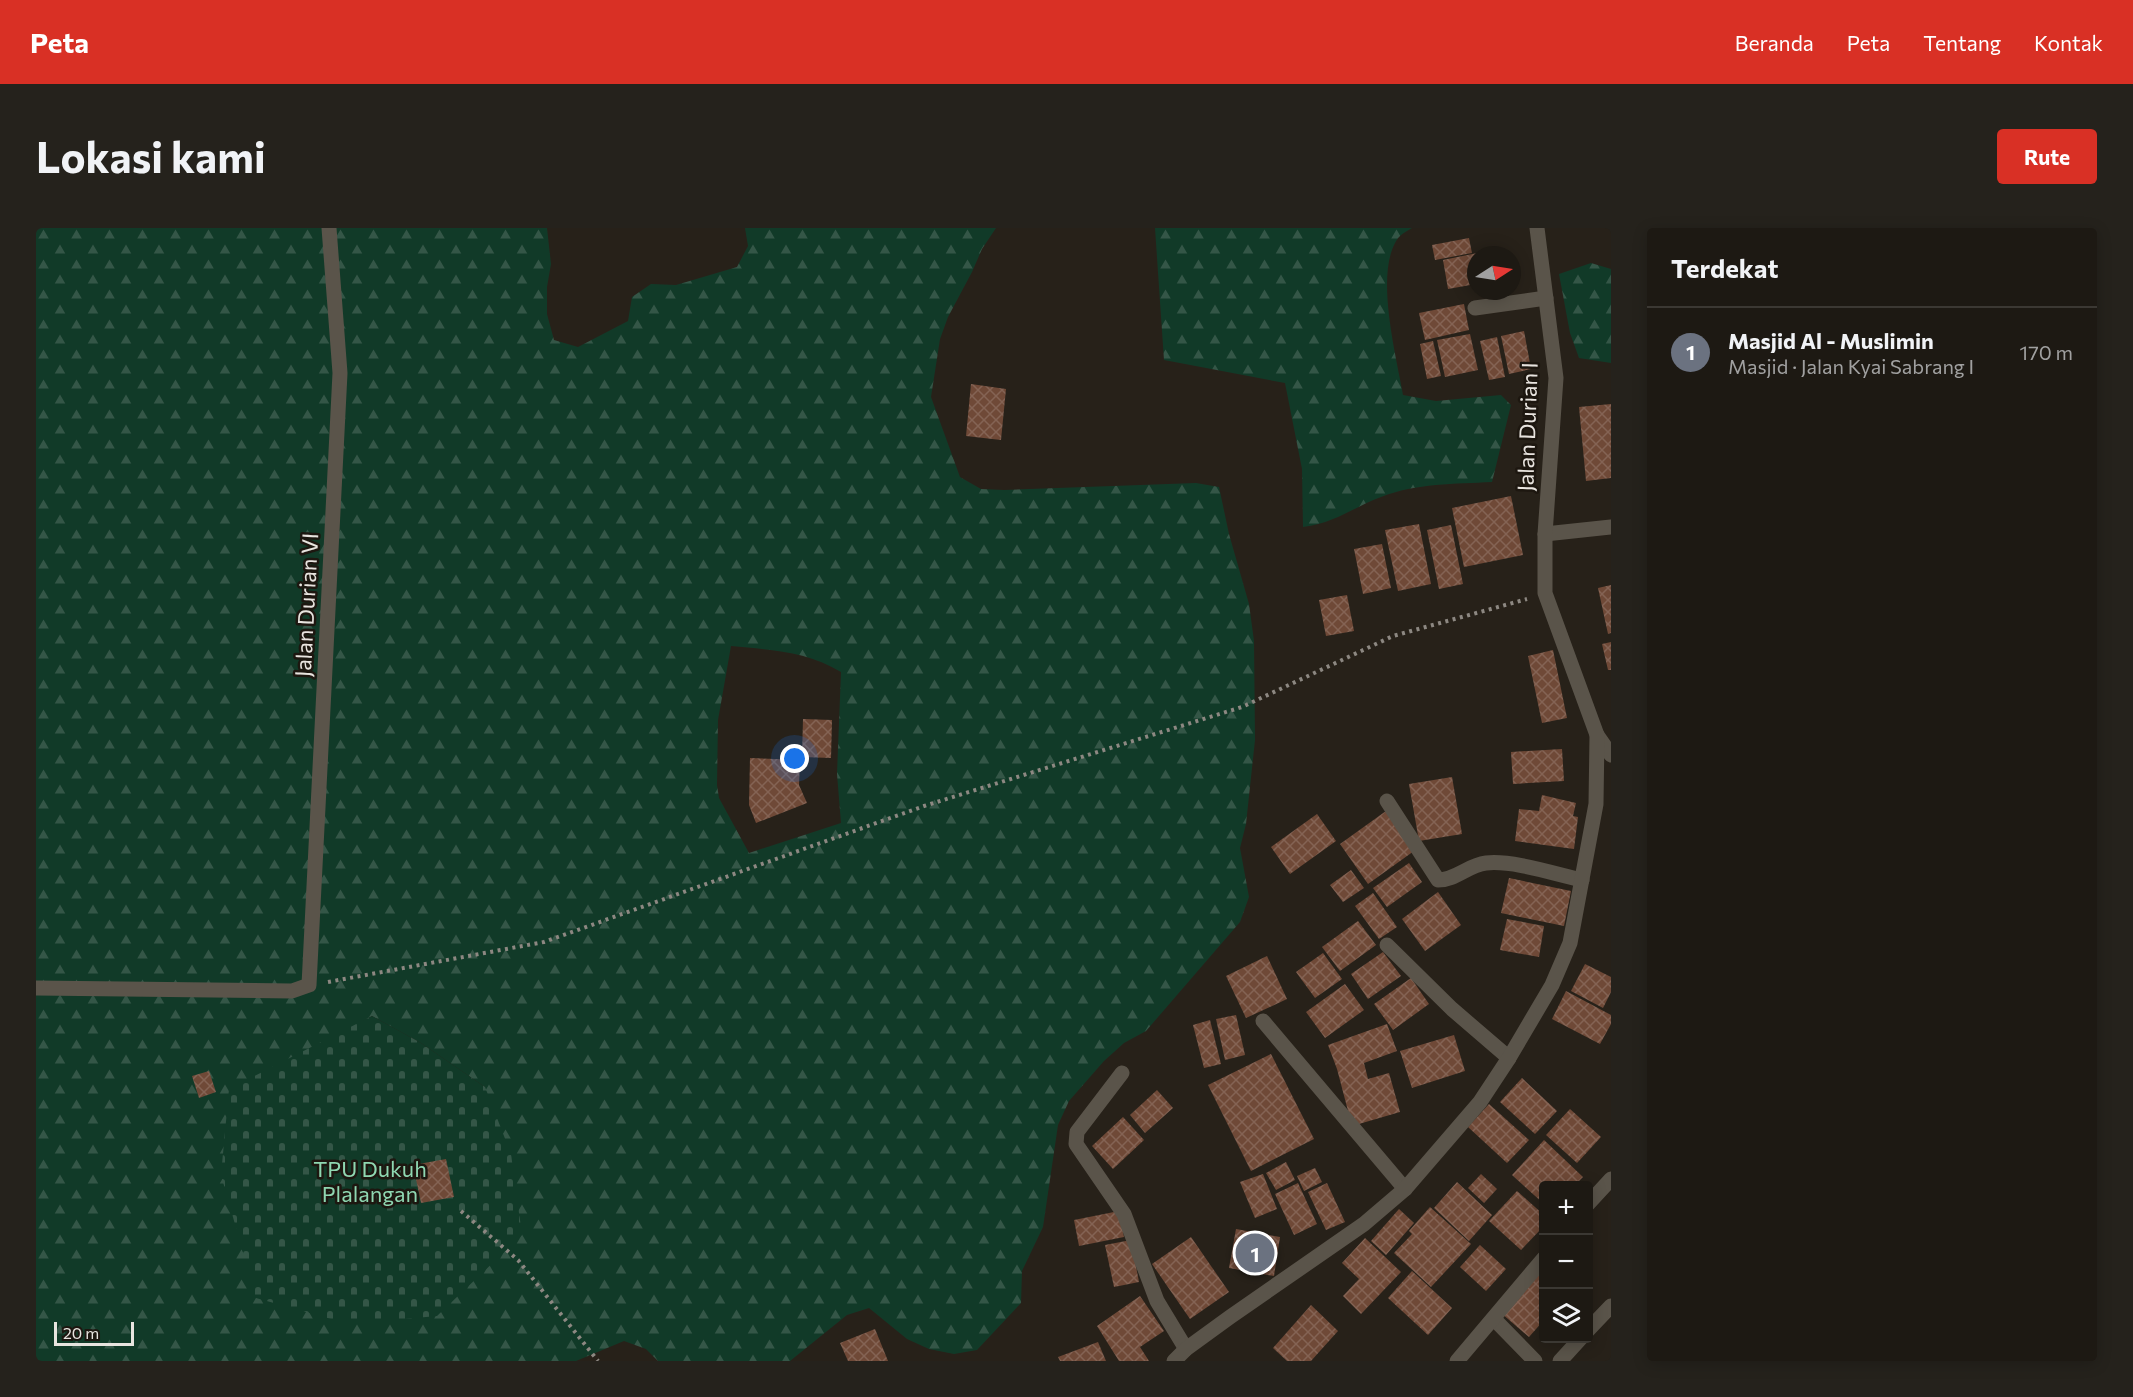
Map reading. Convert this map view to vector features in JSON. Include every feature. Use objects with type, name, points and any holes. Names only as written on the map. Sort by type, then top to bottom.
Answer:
[{"type":"street","name":"Jalan Durian VI","points":[[309,985],[340,373],[329,228]]},
{"type":"street","name":"Jalan Durian I","points":[[1537,228],[1556,378],[1545,534],[1545,593]]},
{"type":"street","points":[[1475,308],[1546,298]]},
{"type":"street","points":[[1545,534],[1611,527]]},
{"type":"street","points":[[1545,593],[1597,735],[1611,755]]},
{"type":"street","points":[[1174,1361],[1186,1349],[1364,1224],[1405,1188],[1480,1102],[1509,1058],[1551,985],[1570,943],[1596,804],[1597,735]]},
{"type":"street","points":[[1387,801],[1438,880],[1449,880],[1484,863],[1506,863],[1582,880]]},
{"type":"street","points":[[1387,945],[1452,1009],[1509,1058]]},
{"type":"street","points":[[36,988],[292,991],[309,985]]},
{"type":"street","points":[[1263,1021],[1405,1188]]},
{"type":"street","points":[[1122,1073],[1077,1132],[1076,1144],[1124,1214],[1157,1301],[1186,1349]]},
{"type":"street","points":[[1593,1199],[1611,1179]]},
{"type":"street","points":[[1457,1361],[1539,1264]]},
{"type":"street","points":[[1593,1325],[1611,1306]]},
{"type":"street","points":[[1494,1319],[1535,1361]]},
{"type":"street","points":[[1560,1361],[1576,1343]]},
{"type":"path","points":[[309,985],[544,942],[924,806],[1242,706],[1393,636],[1545,593]]},
{"type":"path","points":[[461,1211],[518,1260],[597,1361]]},
{"type":"green space","points":[[36,228],[547,228],[551,264],[547,287],[547,314],[554,340],[578,347],[628,321],[632,297],[651,284],[676,285],[737,267],[748,246],[745,228],[996,228],[982,249],[948,317],[940,339],[931,397],[960,477],[981,489],[1004,490],[1196,483],[1219,487],[1229,534],[1249,604],[1254,641],[1255,740],[1246,824],[1240,848],[1249,897],[1240,922],[1146,1031],[1124,1043],[1104,1061],[1069,1101],[1058,1125],[1043,1227],[1022,1271],[1021,1303],[977,1350],[954,1354],[929,1349],[907,1339],[869,1308],[847,1315],[790,1361],[658,1361],[646,1349],[624,1341],[576,1361],[36,1361]],"holes":[[[731,646],[775,650],[802,656],[841,672],[837,774],[841,823],[749,853],[719,798],[717,785],[718,720]],[[372,1016],[421,1043],[485,1087],[344,1032]]]},
{"type":"green space","points":[[1155,228],[1412,228],[1400,236],[1395,243],[1387,276],[1389,318],[1403,395],[1436,401],[1501,395],[1511,405],[1492,482],[1436,485],[1395,492],[1325,522],[1303,527],[1302,469],[1285,383],[1164,360]]},
{"type":"green space","points":[[1591,263],[1611,269],[1611,363],[1579,358],[1570,333],[1559,274]]},
{"type":"green space","name":"TPU Dukuh Plalangan","points":[[372,1016],[421,1043],[485,1087],[511,1154],[522,1235],[437,1316],[349,1324],[256,1298],[221,1175],[229,1089]]},
{"type":"building","points":[[1469,238],[1471,246],[1467,246],[1467,254],[1435,260],[1432,245]]},
{"type":"building","points":[[1467,255],[1467,286],[1448,289],[1443,260]]},
{"type":"building","points":[[1464,304],[1469,330],[1425,340],[1419,313]]},
{"type":"building","points":[[1524,331],[1531,369],[1509,374],[1501,336]]},
{"type":"building","points":[[1470,334],[1478,370],[1445,377],[1437,340]]},
{"type":"building","points":[[1497,337],[1505,377],[1489,380],[1480,341]]},
{"type":"building","points":[[1433,341],[1441,376],[1427,379],[1420,344]]},
{"type":"building","points":[[971,384],[1006,389],[1001,440],[966,436]]},
{"type":"building","points":[[1611,404],[1611,478],[1586,481],[1579,407]]},
{"type":"building","points":[[1511,496],[1523,555],[1464,567],[1452,508]]},
{"type":"building","points":[[1419,524],[1431,584],[1398,591],[1385,530]]},
{"type":"building","points":[[1451,525],[1463,584],[1439,589],[1427,530]]},
{"type":"building","points":[[1382,544],[1391,588],[1363,594],[1354,549]]},
{"type":"building","points":[[1611,585],[1611,633],[1608,634],[1598,588]]},
{"type":"building","points":[[1347,595],[1354,631],[1326,636],[1319,600]]},
{"type":"building","points":[[1611,642],[1611,670],[1608,670],[1602,644]]},
{"type":"building","points":[[1553,650],[1567,718],[1542,723],[1528,656]]},
{"type":"building","points":[[803,719],[832,720],[831,758],[802,757]]},
{"type":"building","points":[[1562,749],[1564,781],[1513,784],[1511,752]]},
{"type":"building","points":[[750,758],[800,760],[799,785],[807,803],[756,823],[749,805]]},
{"type":"building","points":[[1452,777],[1462,834],[1419,841],[1409,784]]},
{"type":"building","points":[[1542,795],[1576,803],[1573,816],[1578,817],[1574,849],[1515,841],[1519,809],[1539,811]]},
{"type":"building","points":[[1386,811],[1414,851],[1368,884],[1340,844]]},
{"type":"building","points":[[1317,814],[1336,841],[1290,874],[1271,847]]},
{"type":"building","points":[[1409,863],[1422,882],[1387,907],[1373,888]]},
{"type":"building","points":[[1351,870],[1364,888],[1343,902],[1330,885]]},
{"type":"building","points":[[1509,878],[1571,891],[1564,926],[1501,913]]},
{"type":"building","points":[[1438,892],[1461,925],[1425,951],[1402,919]]},
{"type":"building","points":[[1373,893],[1397,927],[1379,939],[1355,906]]},
{"type":"building","points":[[1507,919],[1544,926],[1539,957],[1500,950]]},
{"type":"building","points":[[1358,921],[1376,945],[1340,971],[1322,947]]},
{"type":"building","points":[[1383,952],[1401,976],[1368,999],[1351,974]]},
{"type":"building","points":[[1323,953],[1342,979],[1315,998],[1296,972]]},
{"type":"building","points":[[1267,956],[1287,999],[1246,1018],[1226,976]]},
{"type":"building","points":[[1585,964],[1611,977],[1611,992],[1603,1008],[1571,991]]},
{"type":"building","points":[[1411,978],[1429,1004],[1393,1030],[1374,1004]]},
{"type":"building","points":[[1345,984],[1364,1010],[1325,1038],[1306,1012]]},
{"type":"building","points":[[1566,991],[1611,1015],[1611,1024],[1600,1044],[1552,1019]]},
{"type":"building","points":[[1236,1015],[1245,1055],[1225,1060],[1216,1019]]},
{"type":"building","points":[[1210,1020],[1221,1064],[1204,1068],[1193,1025]]},
{"type":"building","points":[[1387,1024],[1397,1051],[1364,1063],[1368,1079],[1389,1073],[1400,1112],[1352,1126],[1337,1069],[1328,1045]]},
{"type":"building","points":[[1454,1035],[1465,1071],[1412,1088],[1400,1051]]},
{"type":"building","points":[[1271,1054],[1314,1139],[1251,1171],[1208,1085]]},
{"type":"building","points":[[209,1071],[216,1092],[199,1098],[192,1076]]},
{"type":"building","points":[[1522,1078],[1557,1111],[1535,1134],[1500,1102]]},
{"type":"building","points":[[1157,1090],[1173,1108],[1145,1133],[1130,1115]]},
{"type":"building","points":[[1489,1104],[1529,1140],[1507,1163],[1468,1127]]},
{"type":"building","points":[[1570,1109],[1601,1137],[1577,1163],[1546,1135]]},
{"type":"building","points":[[1123,1117],[1144,1140],[1113,1169],[1092,1146]]},
{"type":"building","points":[[1544,1140],[1583,1177],[1579,1181],[1539,1181],[1539,1199],[1512,1175]]},
{"type":"building","points":[[446,1159],[454,1197],[421,1203],[413,1165]]},
{"type":"building","points":[[1286,1162],[1295,1180],[1276,1190],[1266,1173]]},
{"type":"building","points":[[1315,1168],[1322,1182],[1304,1191],[1297,1176]]},
{"type":"building","points":[[1263,1174],[1277,1209],[1255,1218],[1240,1182]]},
{"type":"building","points":[[1481,1174],[1497,1189],[1484,1203],[1468,1188]]},
{"type":"building","points":[[1457,1182],[1492,1215],[1469,1241],[1434,1208]]},
{"type":"building","points":[[1298,1183],[1317,1224],[1294,1235],[1275,1194]]},
{"type":"building","points":[[1327,1183],[1345,1222],[1326,1230],[1308,1192]]},
{"type":"building","points":[[1517,1191],[1539,1211],[1539,1231],[1521,1250],[1489,1221]]},
{"type":"building","points":[[1430,1207],[1471,1244],[1431,1287],[1394,1253],[1412,1234],[1409,1231]]},
{"type":"building","points":[[1399,1209],[1414,1223],[1386,1255],[1371,1241]]},
{"type":"building","points":[[1119,1211],[1124,1237],[1079,1246],[1074,1220]]},
{"type":"building","points":[[1236,1229],[1280,1237],[1274,1276],[1229,1268]]},
{"type":"building","points":[[1191,1237],[1229,1292],[1190,1319],[1152,1264]]},
{"type":"building","points":[[1365,1238],[1401,1272],[1361,1314],[1343,1296],[1359,1279],[1342,1263]]},
{"type":"building","points":[[1131,1240],[1139,1282],[1114,1287],[1105,1245]]},
{"type":"building","points":[[1480,1245],[1506,1269],[1486,1291],[1460,1267]]},
{"type":"building","points":[[1539,1268],[1539,1326],[1529,1337],[1501,1313]]},
{"type":"building","points":[[1412,1271],[1452,1308],[1428,1335],[1388,1298]]},
{"type":"building","points":[[1140,1296],[1164,1331],[1140,1347],[1149,1361],[1119,1361],[1097,1326]]},
{"type":"building","points":[[1311,1305],[1338,1331],[1311,1361],[1287,1361],[1273,1348]]},
{"type":"building","points":[[875,1329],[888,1361],[848,1361],[840,1343]]},
{"type":"building","points":[[1098,1342],[1106,1361],[1060,1361],[1058,1357]]},
{"type":"place","name":"Masjid Al - Muslimin","points":[[1255,1253]]}]
